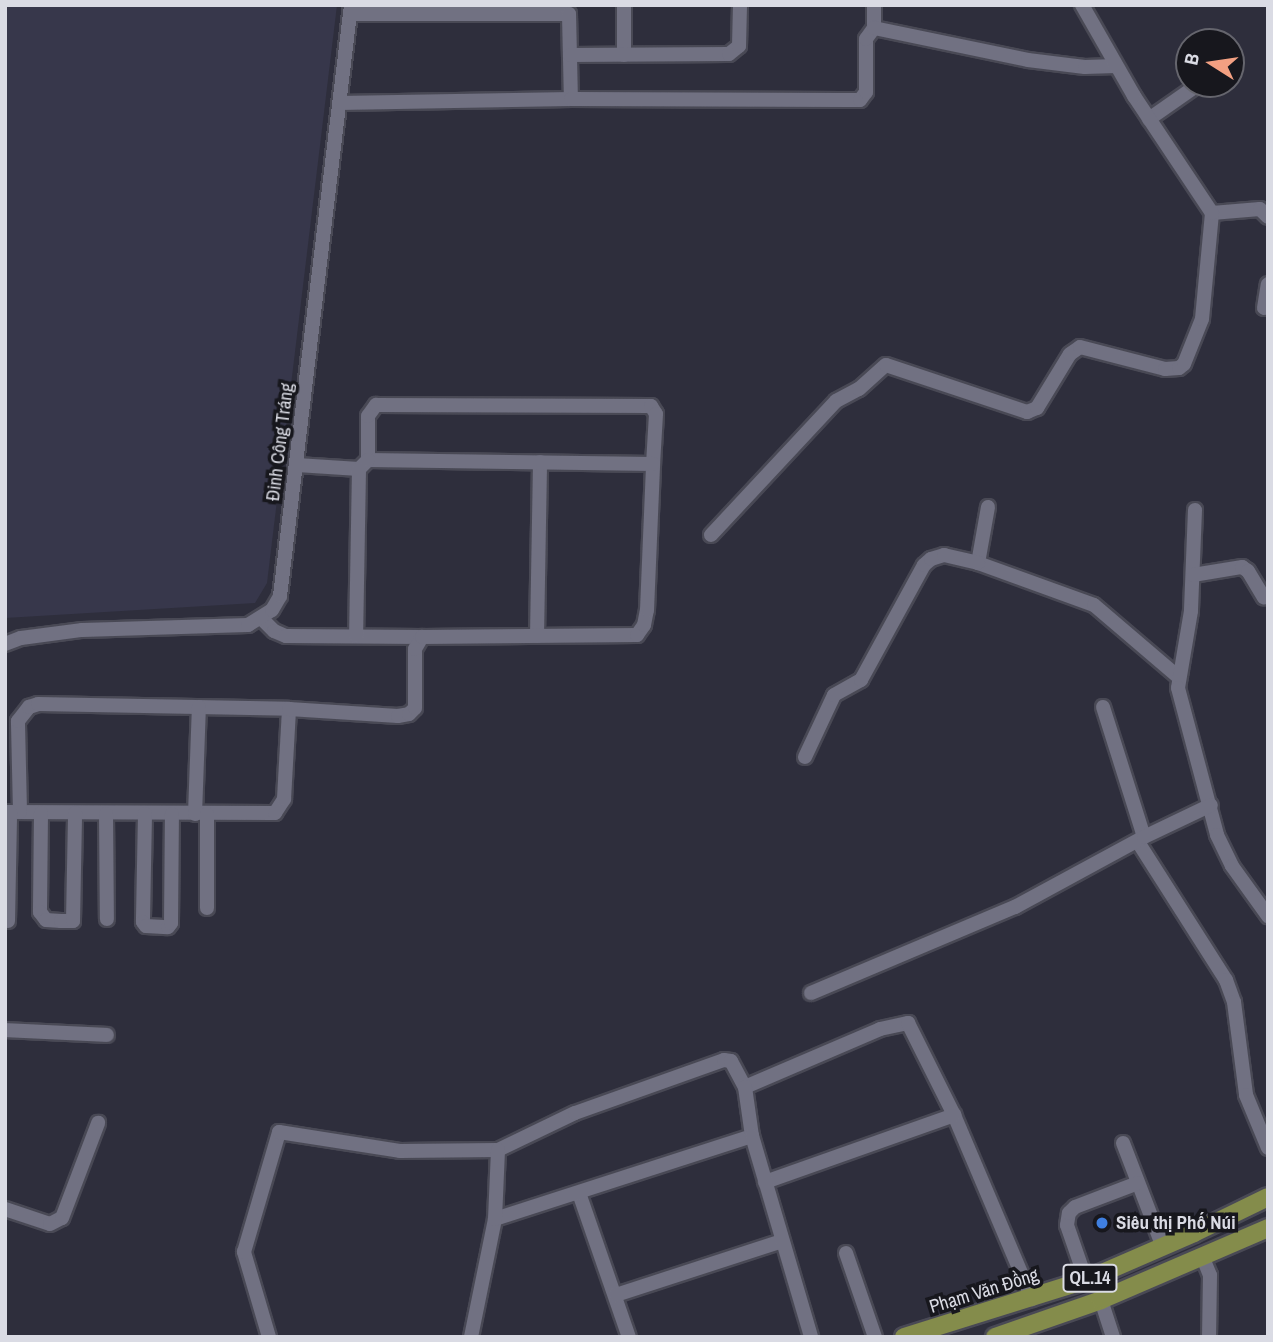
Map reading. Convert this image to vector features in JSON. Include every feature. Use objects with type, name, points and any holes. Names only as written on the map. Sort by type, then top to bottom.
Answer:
[{"type":"main road","name":"Phạm Văn Đồng","points":[[904,1337],[1086,1280],[1268,1197]]},
{"type":"main road","name":"QL.14","points":[[998,1336],[1101,1300],[1268,1228]]},
{"type":"street","points":[[624,5],[624,55]]},
{"type":"street","points":[[570,55],[735,52],[739,46],[740,5]]},
{"type":"street","points":[[339,103],[571,99],[860,100],[866,92],[866,39],[874,27],[874,5]]},
{"type":"street","points":[[711,535],[836,401],[859,389],[886,366],[1027,412],[1037,408],[1070,354],[1080,347],[1165,369],[1179,368],[1184,364],[1202,319],[1212,213],[1149,119],[1082,5]]},
{"type":"street","points":[[350,9],[569,10],[571,99]]},
{"type":"street","name":"Đinh Công Tráng","points":[[262,619],[279,596],[297,465],[350,9]]},
{"type":"street","points":[[874,27],[1028,60],[1085,67],[1116,66]]},
{"type":"street","points":[[1149,119],[1179,98]]},
{"type":"street","points":[[1212,213],[1260,209],[1268,217]]},
{"type":"street","points":[[1264,308],[1268,284]]},
{"type":"street","points":[[5,644],[21,638],[82,630],[248,625],[262,619],[274,631],[286,636],[630,637],[640,632],[647,610],[656,414],[651,406],[376,405],[368,416],[363,465],[356,636]]},
{"type":"street","points":[[297,465],[540,462],[653,464]]},
{"type":"street","points":[[537,636],[540,462]]},
{"type":"street","points":[[978,563],[988,507]]},
{"type":"street","points":[[1195,510],[1189,624],[1177,676],[1181,702],[1217,835],[1232,866],[1268,916]]},
{"type":"street","points":[[805,757],[834,695],[861,680],[924,565],[931,559],[944,555],[978,563],[1094,605],[1177,676]]},
{"type":"street","points":[[1193,575],[1242,567],[1248,571],[1264,598]]},
{"type":"street","points":[[8,922],[16,734],[18,721],[29,707],[38,704],[289,709],[398,716],[409,714],[415,708],[415,649],[416,642],[422,637]]},
{"type":"street","points":[[199,707],[201,814],[207,908]]},
{"type":"street","points":[[1103,707],[1141,839],[1226,980],[1234,1002],[1246,1095],[1268,1147]]},
{"type":"street","points":[[12,812],[275,813],[284,799],[289,709]]},
{"type":"street","points":[[811,993],[1015,907],[1141,839],[1211,805]]},
{"type":"street","points":[[41,813],[40,912],[46,920],[61,921],[73,921],[75,813]]},
{"type":"street","points":[[106,814],[107,919]]},
{"type":"street","points":[[145,814],[143,922],[146,926],[168,927],[171,923],[172,814]]},
{"type":"street","points":[[745,1087],[880,1029],[908,1023],[954,1115],[1032,1299]]},
{"type":"street","points":[[5,1030],[107,1035]]},
{"type":"street","points":[[269,1337],[244,1252],[279,1132],[400,1151],[498,1150],[575,1113],[716,1061],[731,1061],[745,1087],[752,1136],[811,1337]]},
{"type":"street","points":[[765,1182],[954,1115]]},
{"type":"street","points":[[5,1209],[50,1224],[62,1218],[98,1123]]},
{"type":"street","points":[[495,1219],[752,1136]]},
{"type":"street","points":[[1123,1143],[1163,1247]]},
{"type":"street","points":[[471,1337],[495,1219],[498,1150]]},
{"type":"street","points":[[1086,1280],[1067,1225],[1069,1213],[1075,1207],[1138,1183]]},
{"type":"street","points":[[579,1193],[629,1337]]},
{"type":"street","points":[[616,1295],[782,1241]]},
{"type":"street","points":[[846,1253],[875,1337]]},
{"type":"street","points":[[1203,1258],[1210,1275],[1209,1337]]},
{"type":"street","points":[[1101,1300],[1113,1337]]},
{"type":"shaded area","points":[[5,5],[337,5],[267,583],[255,603],[5,618]]},
{"type":"place","name":"Siêu thị Phố Núi","points":[[1102,1223]]}]
